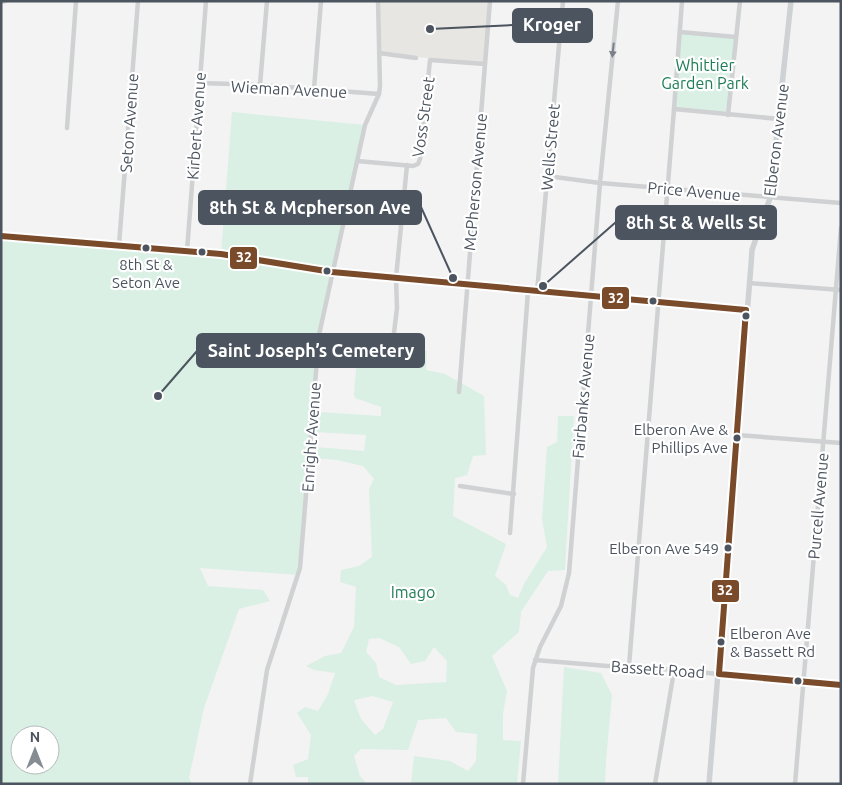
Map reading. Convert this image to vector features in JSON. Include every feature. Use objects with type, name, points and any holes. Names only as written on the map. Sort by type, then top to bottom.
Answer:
[{"type":"street","points":[[1,2],[5,1]]},
{"type":"street","points":[[68,128],[76,1]]},
{"type":"street","name":"Seton Avenue","points":[[120,246],[138,1]]},
{"type":"street","name":"Kirbert Avenue","points":[[187,251],[206,1]]},
{"type":"street","points":[[260,85],[267,1]]},
{"type":"street","points":[[314,89],[321,1]]},
{"type":"street","name":"Enright Avenue","points":[[250,784],[267,670],[300,568],[318,335],[365,125],[379,94],[378,1]]},
{"type":"street","name":"McPherson Avenue","points":[[459,392],[490,1]]},
{"type":"street","name":"Wells Street","points":[[537,292],[563,1]]},
{"type":"street","name":"Fairbanks Avenue","points":[[523,784],[531,678],[535,660],[561,606],[569,573],[600,183],[618,1]]},
{"type":"street","points":[[629,666],[682,1]]},
{"type":"street","points":[[728,115],[740,1]]},
{"type":"street","name":"Elberon Avenue","points":[[709,784],[752,250],[770,198],[791,1]]},
{"type":"street","points":[[680,32],[736,37]]},
{"type":"street","points":[[379,53],[416,58]]},
{"type":"street","name":"Voss Street","points":[[407,165],[416,165],[420,160],[430,60],[485,64]]},
{"type":"street","name":"Wieman Avenue","points":[[200,83],[260,85],[379,94]]},
{"type":"street","points":[[674,109],[779,119]]},
{"type":"street","points":[[357,161],[407,165],[396,278],[397,308],[393,341]]},
{"type":"street","name":"Price Avenue","points":[[547,176],[600,183],[841,203]]},
{"type":"street","name":"Purcell Avenue","points":[[795,784],[823,442],[838,290],[841,228]]},
{"type":"street","points":[[1,236],[221,254],[332,272],[746,310]]},
{"type":"street","points":[[749,283],[838,290]]},
{"type":"street","points":[[510,533],[528,291]]},
{"type":"street","points":[[737,435],[841,444]]},
{"type":"street","points":[[460,486],[514,494]]},
{"type":"street","name":"Bassett Road","points":[[535,660],[629,666],[841,686]]},
{"type":"street","points":[[655,784],[674,670]]},
{"type":"shaded area","points":[[378,1],[490,1],[485,64],[379,53]]},
{"type":"green space","name":"Whittier Garden Park","points":[[680,32],[736,37],[728,115],[674,109]]},
{"type":"green space","points":[[232,112],[365,125],[320,324],[299,575],[200,568],[208,586],[263,590],[270,601],[239,609],[204,708],[189,778],[192,784],[1,784],[1,236],[221,254]]},
{"type":"green space","name":"Imago","points":[[358,345],[427,351],[426,370],[445,374],[484,396],[486,455],[473,456],[467,475],[455,478],[453,516],[506,544],[495,576],[506,585],[510,595],[518,598],[524,584],[547,547],[542,519],[547,447],[557,442],[558,416],[574,416],[565,570],[548,571],[521,612],[519,632],[492,656],[507,691],[503,714],[503,740],[521,741],[517,784],[411,784],[414,756],[450,761],[468,771],[476,761],[477,734],[456,732],[446,718],[418,720],[408,750],[361,749],[354,756],[360,776],[367,784],[308,784],[308,777],[296,777],[293,765],[308,759],[311,735],[297,713],[305,707],[318,711],[328,694],[335,673],[314,670],[306,666],[325,656],[341,653],[354,627],[356,587],[340,582],[341,570],[359,566],[372,557],[369,489],[374,479],[363,466],[337,460],[315,458],[316,447],[364,451],[366,435],[316,432],[318,412],[381,416],[381,407],[355,398]],"holes":[[[379,638],[399,647],[411,664],[425,661],[434,647],[447,661],[446,682],[396,685],[379,677],[376,663],[366,652],[369,639]],[[372,696],[393,702],[383,729],[375,735],[361,719],[354,700]]]},
{"type":"green space","points":[[564,667],[601,673],[612,695],[605,784],[558,784]]},
{"type":"transit line","name":"32","points":[[1,236],[221,254],[332,272],[746,310],[719,674],[841,685]]},
{"type":"place","name":"Kroger","points":[[430,29]]},
{"type":"place","name":"8th St & Seton Ave","points":[[146,248]]},
{"type":"place","name":"8th St & Mcpherson Ave","points":[[453,278]]},
{"type":"place","name":"8th St & Wells St","points":[[543,286]]},
{"type":"place","name":"Saint Joseph’s Cemetery","points":[[158,396]]},
{"type":"place","name":"Elberon Ave & Phillips Ave","points":[[737,438]]},
{"type":"place","name":"Elberon Ave 549","points":[[728,548]]},
{"type":"place","name":"Elberon Ave & Bassett Rd","points":[[721,642]]}]
